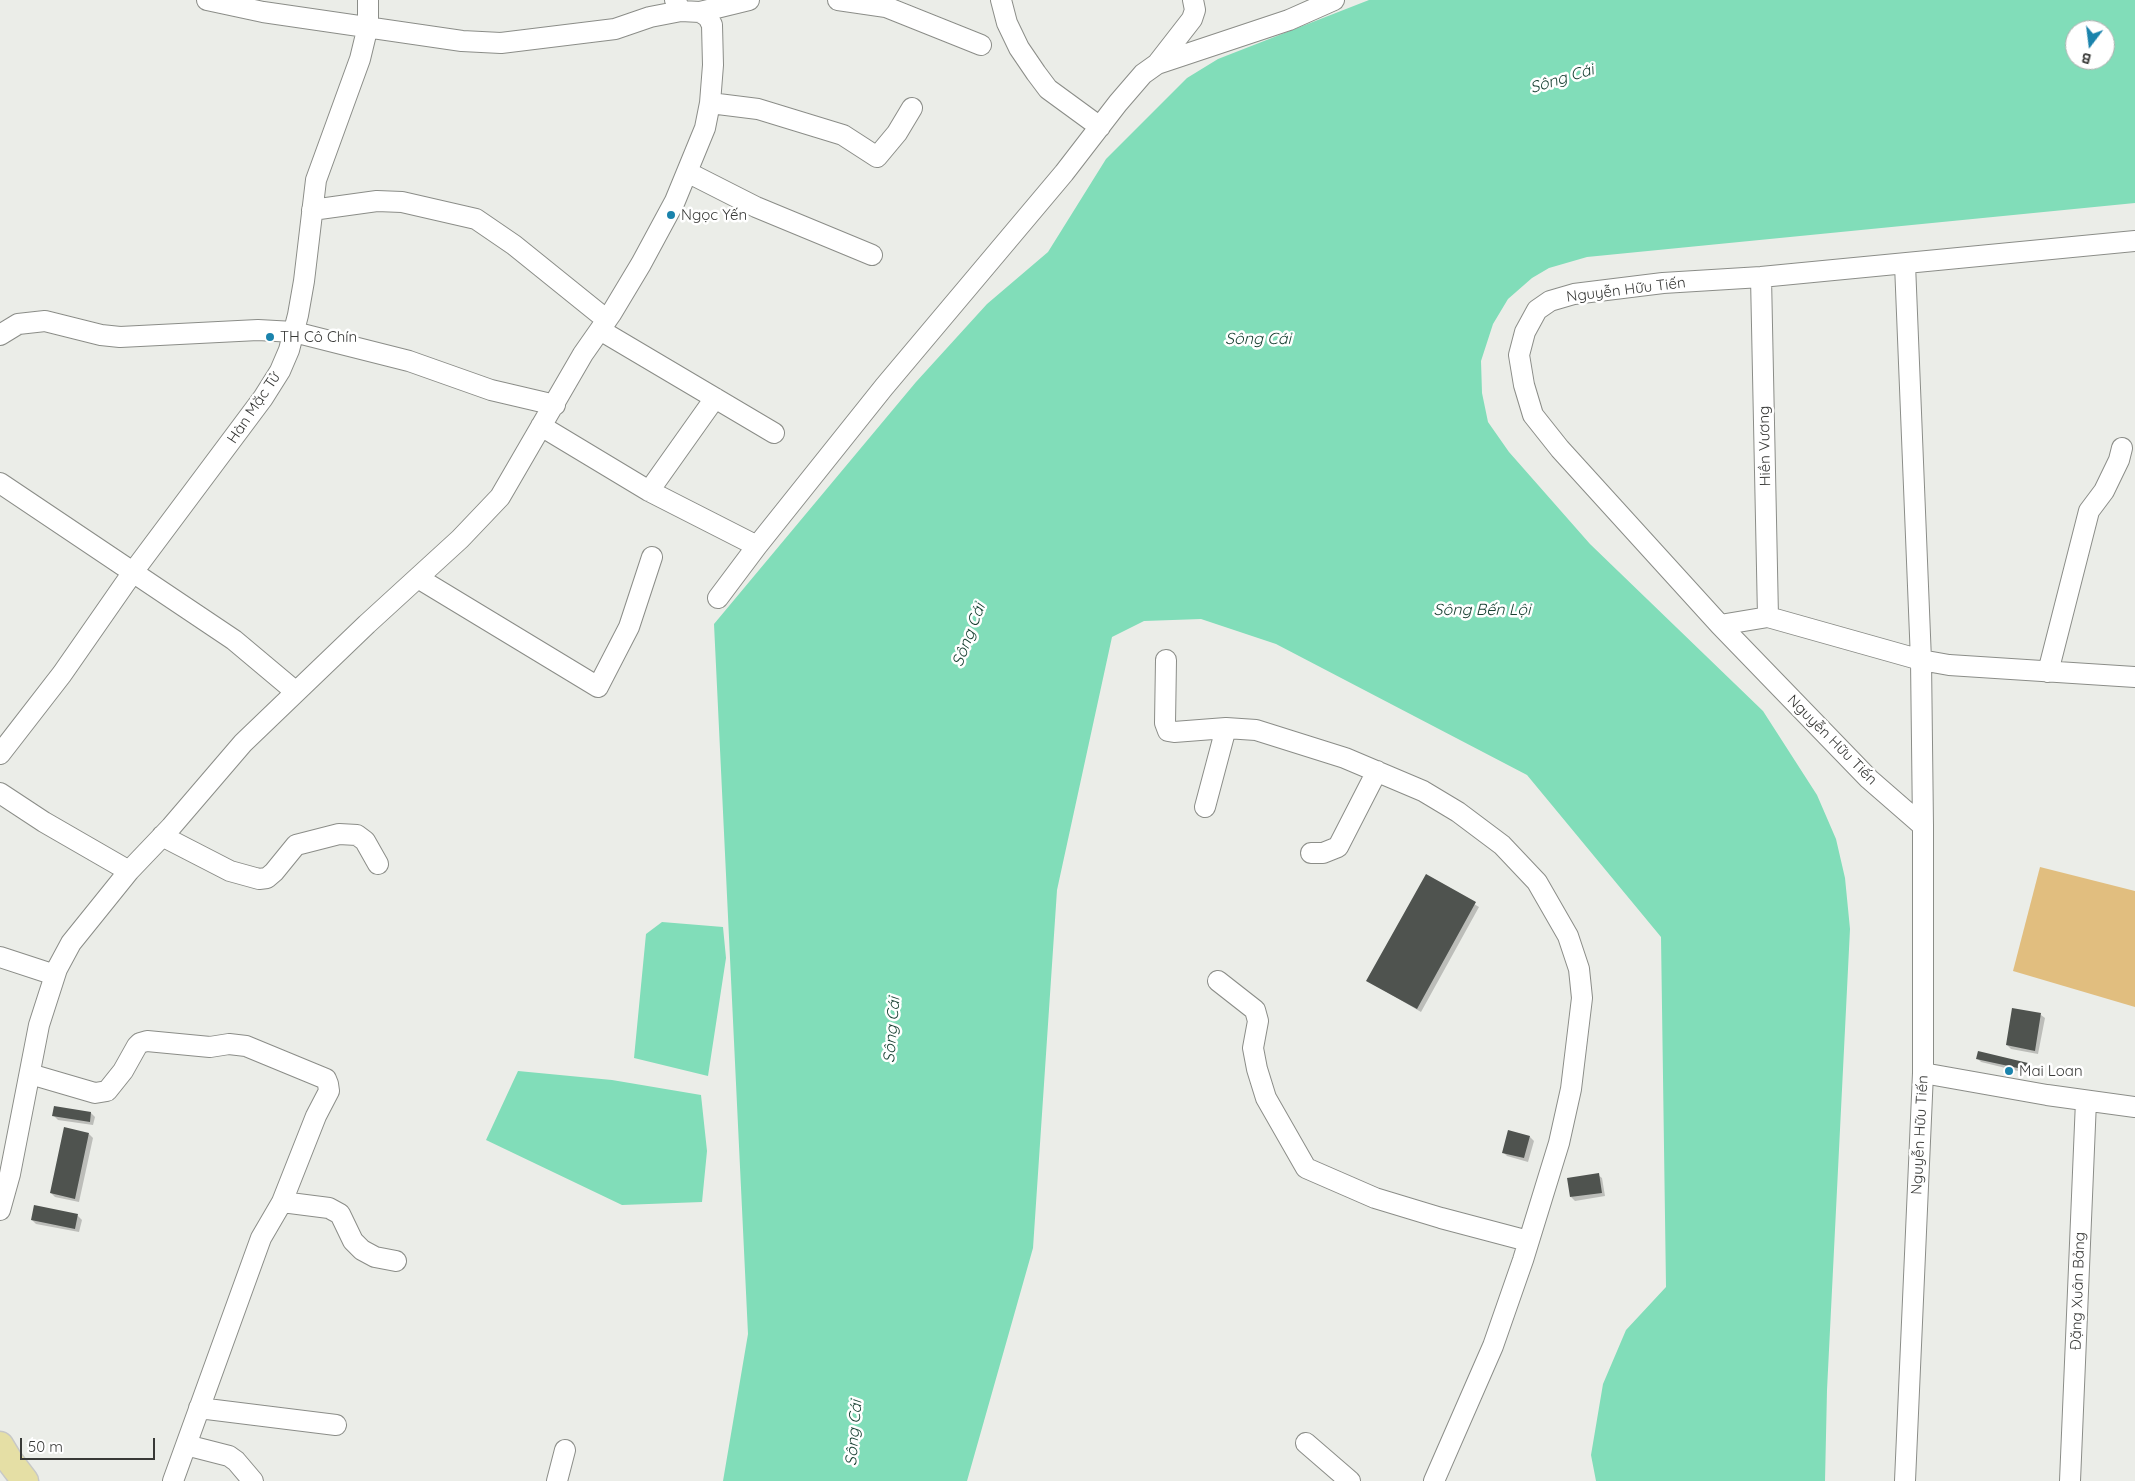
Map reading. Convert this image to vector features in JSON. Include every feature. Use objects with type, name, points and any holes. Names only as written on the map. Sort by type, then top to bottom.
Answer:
[{"type":"main road","points":[[0,1445],[25,1481]]},
{"type":"street","points":[[207,0],[263,6],[368,26],[462,40],[501,43],[614,28],[685,8],[748,0]]},
{"type":"street","name":"Hàn Mặc Tử","points":[[0,754],[62,674],[133,572],[263,398],[280,371],[294,332],[304,281],[318,173],[360,59],[368,26],[368,0]]},
{"type":"street","points":[[838,0],[886,7],[981,45]]},
{"type":"street","points":[[1001,0],[1006,23],[1036,74],[1048,89],[1100,127]]},
{"type":"street","points":[[718,598],[757,546],[961,293],[1064,173],[1143,74],[1157,64],[1192,19],[1196,10],[1192,0]]},
{"type":"street","points":[[1157,64],[1289,20],[1334,0]]},
{"type":"street","points":[[0,1210],[10,1174],[39,1025],[62,956],[129,871],[243,743],[460,539],[500,497],[583,354],[603,325],[666,218],[704,128],[710,103],[713,65],[712,25],[708,17],[685,8]]},
{"type":"street","points":[[710,103],[758,109],[843,135],[877,157],[897,133],[912,108]]},
{"type":"street","points":[[687,172],[756,207],[872,255]]},
{"type":"street","points":[[312,210],[377,201],[402,202],[476,219],[514,245],[603,325],[715,398],[774,433]]},
{"type":"street","points":[[1762,276],[2135,241]]},
{"type":"street","points":[[1905,264],[1921,660],[1924,826]]},
{"type":"street","name":"Hiền Vương","points":[[1762,276],[1768,617]]},
{"type":"street","name":"Nguyễn Hữu Tiến","points":[[1762,276],[1663,283],[1574,294],[1550,301],[1537,310],[1525,332],[1519,354],[1524,385],[1533,415],[1560,449],[1720,625],[1869,779],[1924,826],[1923,1073],[1904,1481]]},
{"type":"street","points":[[0,335],[9,321],[45,321],[101,335],[120,337],[242,331],[294,332],[409,361],[491,390],[555,405]]},
{"type":"street","points":[[649,491],[715,398]]},
{"type":"street","points":[[542,426],[649,491],[757,546]]},
{"type":"street","points":[[2048,672],[2089,512],[2104,491],[2119,460],[2122,448]]},
{"type":"street","points":[[0,483],[234,640],[296,692]]},
{"type":"street","points":[[418,578],[598,687],[629,627],[652,557]]},
{"type":"street","points":[[1720,625],[1768,617],[1921,660],[1949,665],[2135,677]]},
{"type":"street","points":[[1166,660],[1165,723],[1168,731],[1226,728],[1256,730],[1345,758],[1437,799],[1458,812],[1502,845],[1537,882],[1560,919],[1571,944],[1579,970],[1581,986],[1577,1046],[1571,1089],[1559,1143],[1493,1346],[1434,1481]]},
{"type":"street","points":[[1205,808],[1226,728]]},
{"type":"street","points":[[1311,852],[1323,853],[1338,847],[1377,771]]},
{"type":"street","points":[[0,793],[44,822],[129,871]]},
{"type":"street","points":[[162,836],[230,871],[259,879],[267,878],[274,872],[296,846],[339,834],[358,835],[366,841],[378,864]]},
{"type":"street","points":[[0,957],[55,975]]},
{"type":"street","points":[[1218,981],[1255,1010],[1258,1021],[1253,1048],[1256,1069],[1266,1098],[1306,1168],[1375,1198],[1528,1241]]},
{"type":"street","points":[[30,1074],[95,1093],[108,1091],[124,1071],[137,1046],[147,1041],[210,1047],[238,1044],[326,1079],[329,1091],[316,1116],[282,1202],[261,1238],[173,1481]]},
{"type":"street","points":[[1923,1073],[2086,1101],[2135,1107]]},
{"type":"street","name":"Đặng Xuân Bảng","points":[[2070,1481],[2086,1101]]},
{"type":"street","points":[[282,1202],[329,1208],[340,1214],[353,1241],[362,1250],[375,1257],[396,1261]]},
{"type":"street","points":[[199,1408],[336,1425]]},
{"type":"street","points":[[1306,1443],[1350,1481]]},
{"type":"street","points":[[186,1445],[229,1456],[236,1461],[253,1481]]},
{"type":"street","points":[[557,1481],[564,1450]]},
{"type":"shaded area","points":[[2040,867],[2135,891],[2135,1007],[2013,971]]},
{"type":"water","name":"Sông Cái","points":[[1369,0],[2135,0],[2135,203],[1587,257],[1549,268],[1532,278],[1508,299],[1493,324],[1481,361],[1482,393],[1488,422],[1509,452],[1590,544],[1763,711],[1817,795],[1836,839],[1845,878],[1850,929],[1827,1390],[1825,1481],[1596,1481],[1591,1455],[1603,1384],[1626,1330],[1666,1287],[1661,937],[1527,775],[1276,644],[1201,619],[1144,621],[1112,637],[1057,890],[1033,1248],[967,1481],[723,1481],[748,1334],[714,624],[916,382],[987,304],[1048,252],[1106,159],[1187,78],[1218,59]]},
{"type":"water","points":[[662,922],[723,927],[726,958],[708,1076],[634,1058],[646,934]]},
{"type":"water","points":[[518,1071],[612,1080],[701,1095],[707,1151],[702,1202],[622,1205],[486,1140]]},
{"type":"building","points":[[1426,874],[1476,902],[1417,1009],[1366,981]]},
{"type":"building","points":[[2012,1008],[2041,1013],[2035,1051],[2006,1045]]},
{"type":"building","points":[[1978,1051],[2028,1063],[2027,1070],[1976,1059]]},
{"type":"building","points":[[54,1106],[91,1112],[90,1122],[52,1116]]},
{"type":"building","points":[[64,1127],[89,1133],[75,1199],[50,1193]]},
{"type":"building","points":[[1508,1130],[1530,1136],[1524,1158],[1502,1153]]},
{"type":"building","points":[[1599,1173],[1602,1193],[1570,1197],[1567,1178]]},
{"type":"building","points":[[34,1205],[78,1214],[75,1229],[31,1220]]},
{"type":"place","name":"Ngọc Yến","points":[[671,215]]},
{"type":"place","name":"TH Cô Chín","points":[[270,337]]},
{"type":"place","name":"Mai Loan","points":[[2009,1071]]},
{"type":"water label","name":"Sông Bến Lội","points":[[1482,610]]}]
